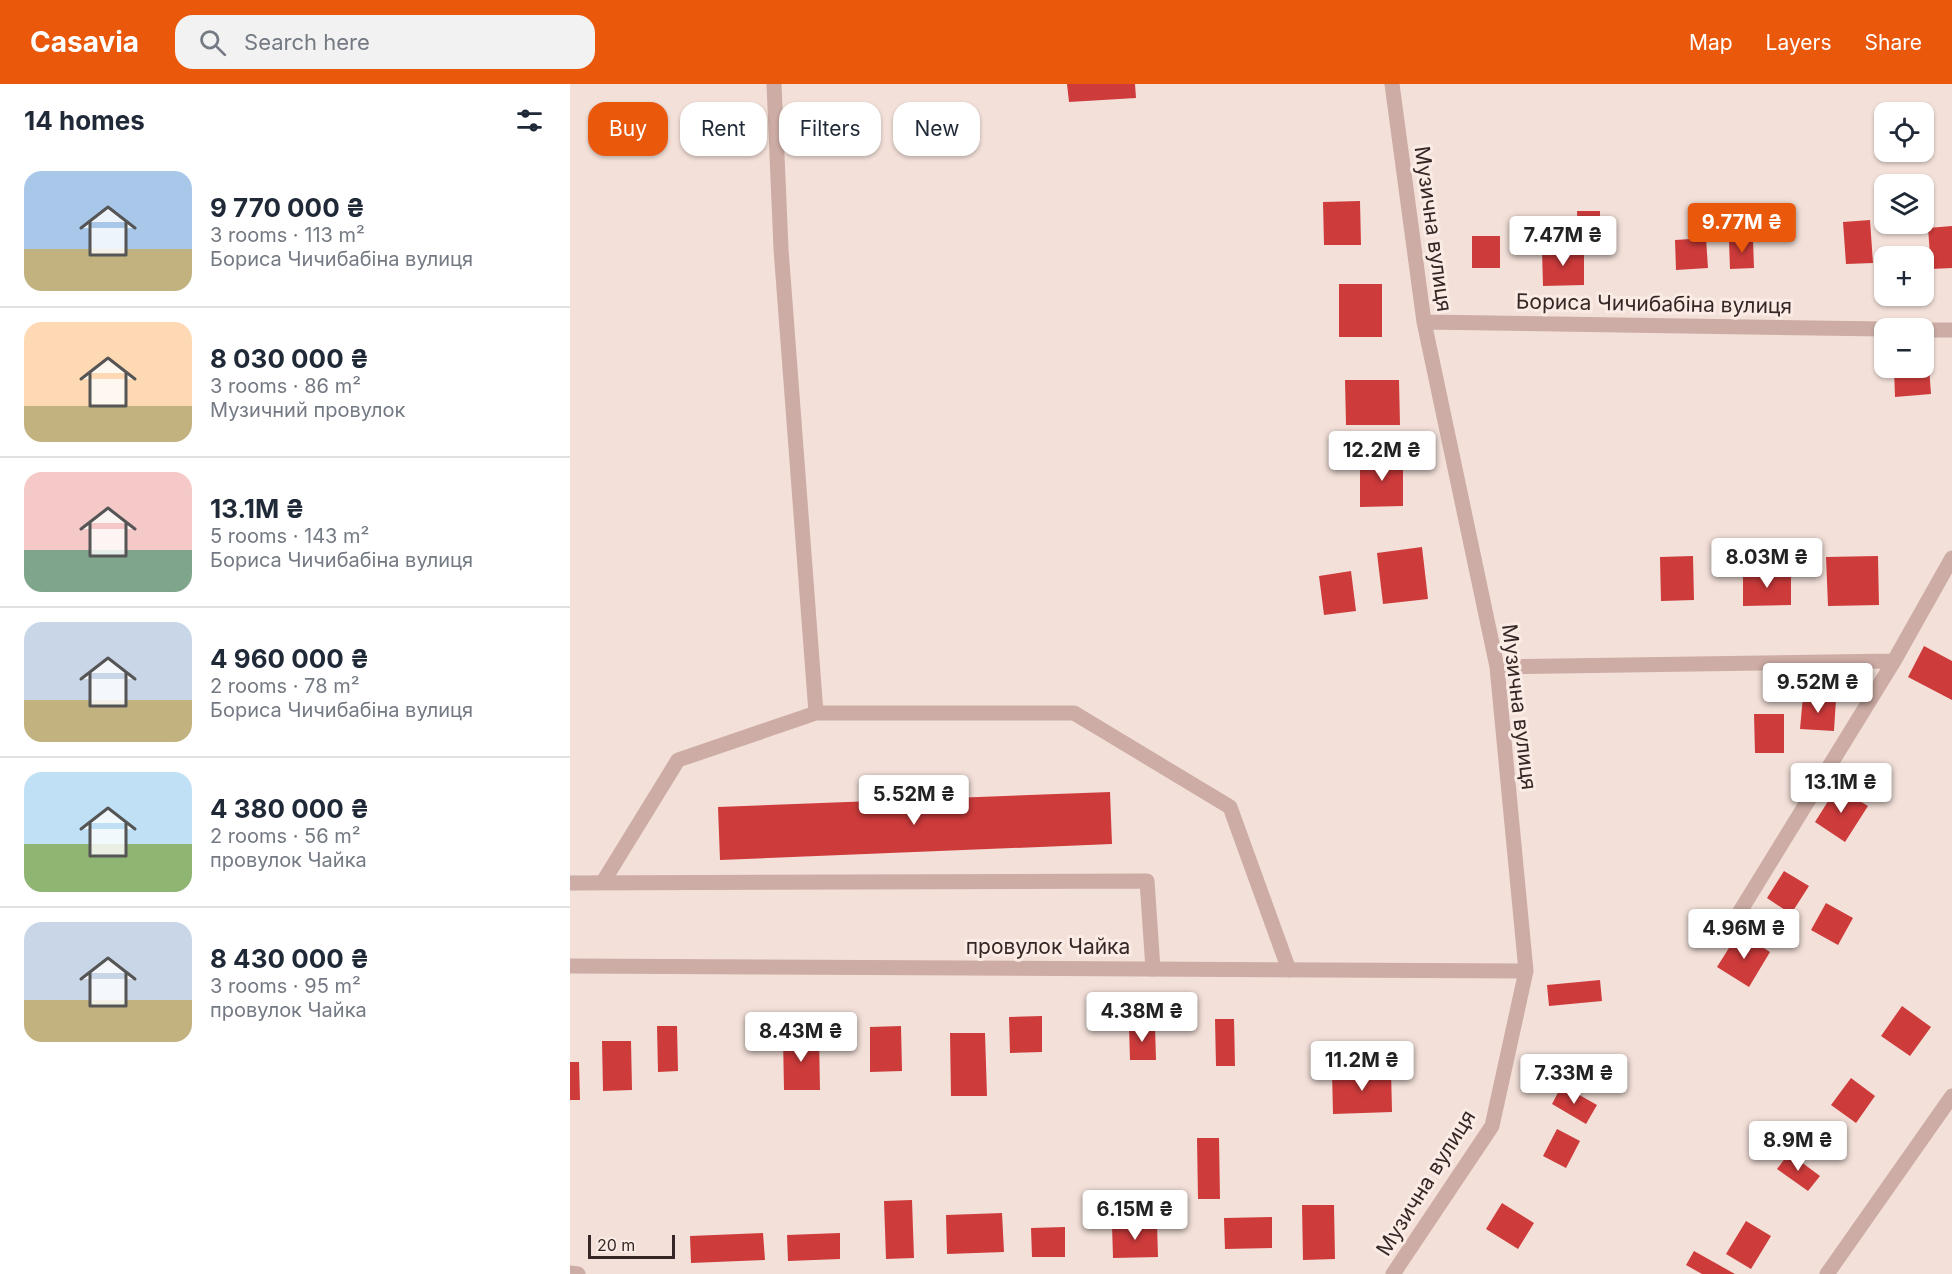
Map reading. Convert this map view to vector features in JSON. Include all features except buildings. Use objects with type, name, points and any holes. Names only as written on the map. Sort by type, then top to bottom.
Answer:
[{"type":"street","points":[[774,84],[781,249],[816,713]]},
{"type":"street","name":"Музична вулиця","points":[[1392,84],[1424,322],[1497,667],[1526,971],[1492,1126],[1393,1274]]},
{"type":"street","name":"Бориса Чичибабіна вулиця","points":[[1424,322],[1874,329]]},
{"type":"street","points":[[1934,330],[1952,330]]},
{"type":"street","points":[[1728,931],[1894,661],[1952,558]]},
{"type":"street","points":[[1497,667],[1894,661]]},
{"type":"street","points":[[603,882],[678,760],[816,713],[1074,713],[1230,807],[1289,970]]},
{"type":"street","points":[[570,883],[1147,881],[1153,969]]},
{"type":"street","name":"провулок Чайка","points":[[570,966],[1526,971]]},
{"type":"street","points":[[1827,1274],[1952,1096]]},
{"type":"street","points":[[570,1274],[578,1274]]}]
